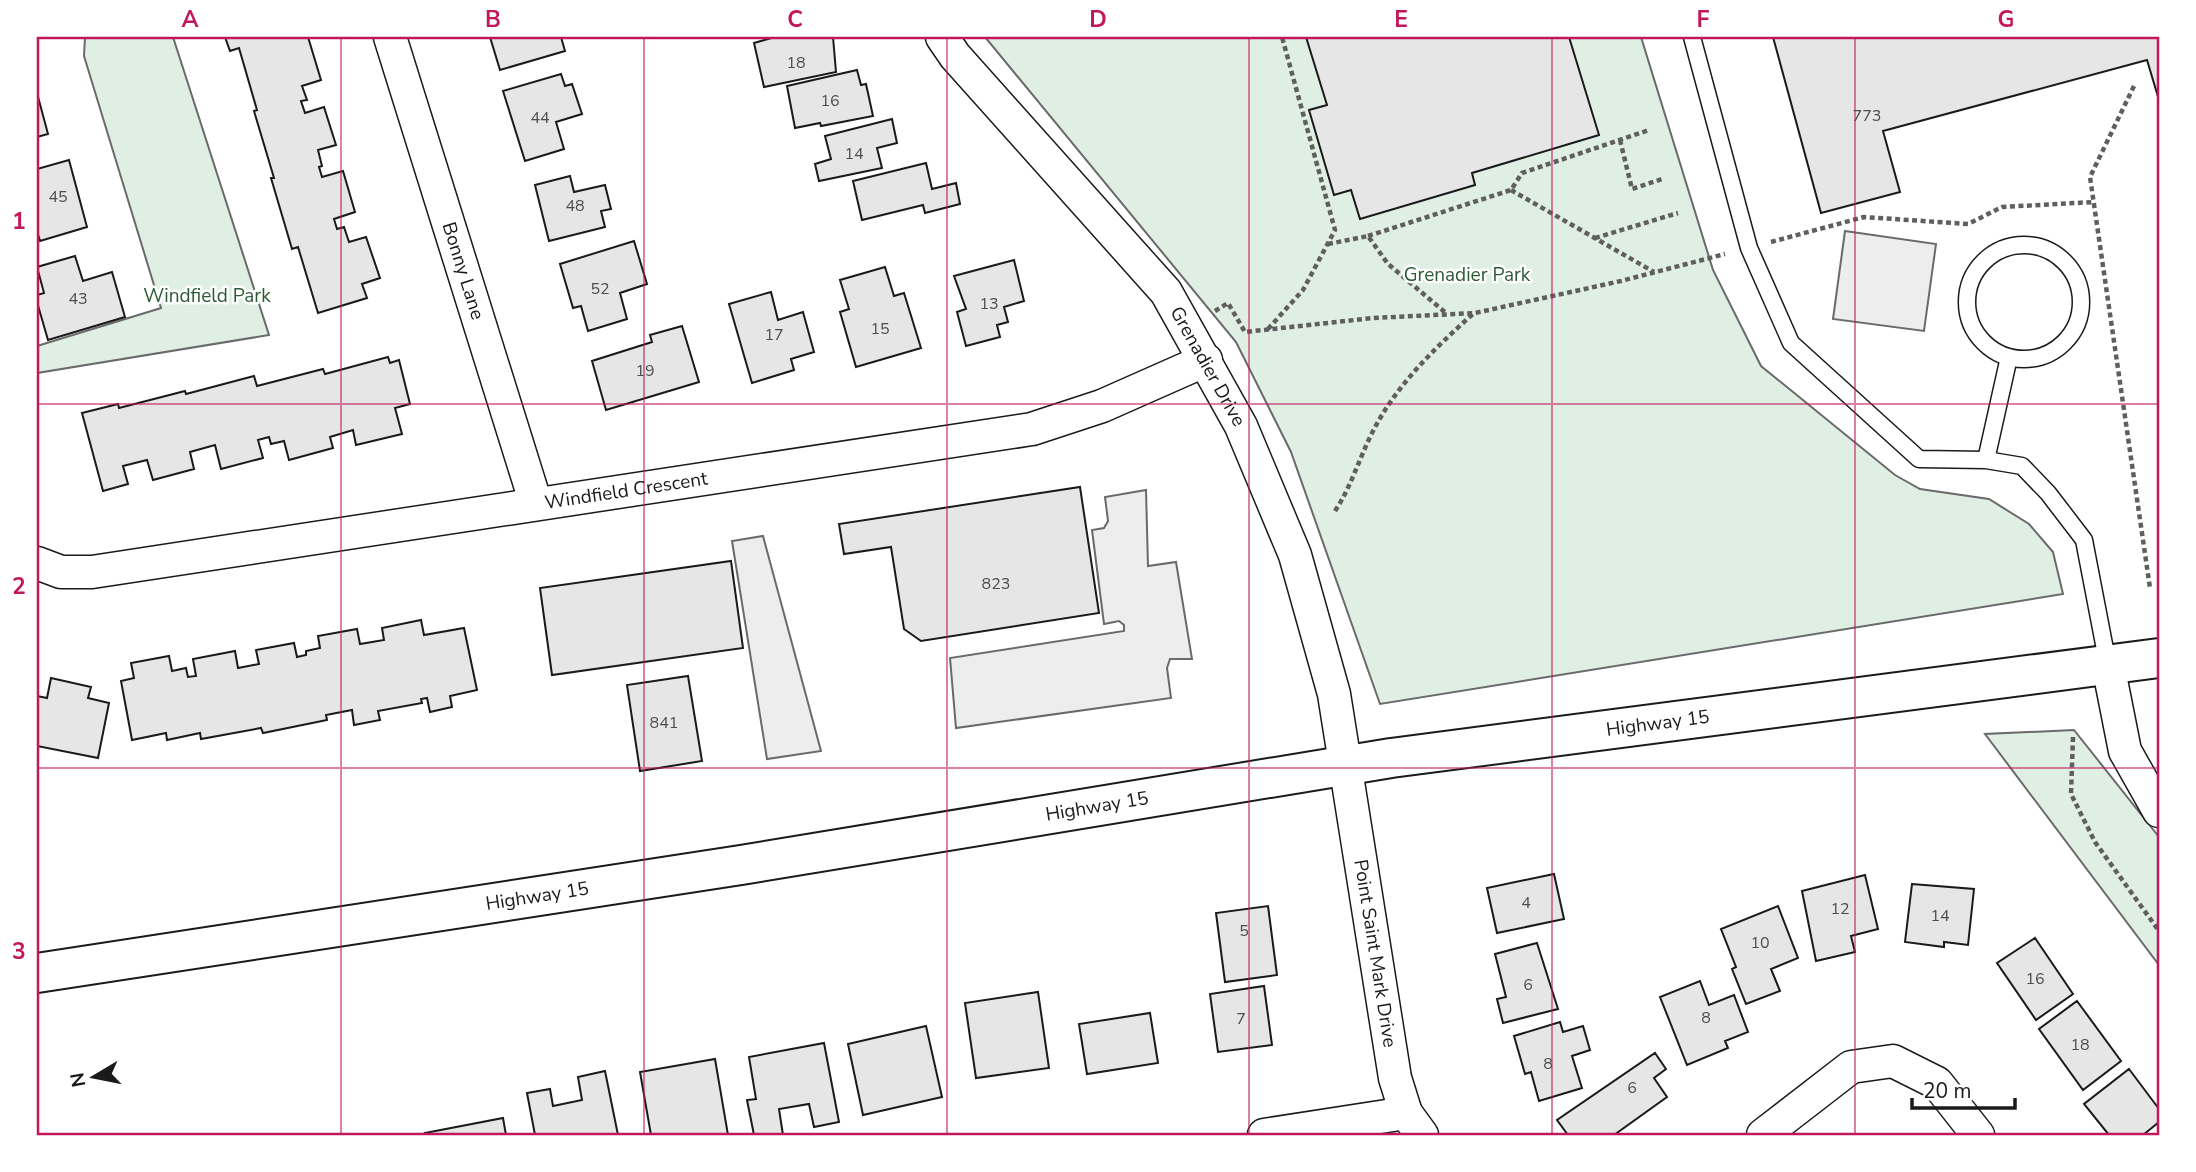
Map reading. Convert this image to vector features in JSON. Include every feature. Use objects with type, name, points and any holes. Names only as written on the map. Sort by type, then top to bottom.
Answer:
[{"type":"main road","name":"Highway 15","points":[[37,973],[741,865],[1346,766],[2159,658]]},
{"type":"street","name":"Bonny Lane","points":[[390,37],[536,504]]},
{"type":"street","name":"Grenadier Drive","points":[[942,37],[955,56],[1166,292],[1206,360],[1241,426],[1295,555],[1334,694],[1346,766]]},
{"type":"street","name":"Windfield Crescent","points":[[37,564],[61,572],[92,572],[1032,429],[1102,406],[1206,360]]},
{"type":"street","points":[[2108,665],[2125,751],[2159,811]]},
{"type":"street","name":"Point Saint Mark Drive","points":[[1346,766],[1395,1078],[1414,1124]]},
{"type":"street","points":[[1763,1135],[1852,1067],[1893,1060],[1937,1083],[1978,1135]]},
{"type":"street","points":[[1264,1135],[1414,1124]]},
{"type":"lane","points":[[1692,37],[1749,247],[1791,343],[1919,459],[1986,460],[2022,466],[2048,492],[2084,540],[2108,665]]},
{"type":"lane","points":[[2023,244],[2042,248],[2059,257],[2072,272],[2079,290],[2078,318],[2063,343],[2047,354],[2028,359],[2009,357],[1980,339],[1967,308],[1968,291],[1975,272],[1987,258],[2004,248],[2023,244]]},
{"type":"lane","points":[[1986,460],[2009,357]]},
{"type":"path","points":[[1268,330],[1303,290],[1335,230],[1333,213],[1282,37]]},
{"type":"path","points":[[2134,86],[2090,177],[2150,588]]},
{"type":"path","points":[[1328,244],[1368,236],[1511,190],[1522,173],[1649,130]]},
{"type":"path","points":[[1620,140],[1632,189],[1662,179]]},
{"type":"path","points":[[1511,190],[1655,272]]},
{"type":"path","points":[[1186,326],[1228,303],[1245,332],[1475,313],[1655,272],[1864,217],[1968,224],[2002,208],[2094,202]]},
{"type":"path","points":[[1594,238],[1678,213]]},
{"type":"path","points":[[1368,236],[1388,264],[1446,314]]},
{"type":"path","points":[[1335,512],[1345,496],[1372,431],[1404,383],[1475,313]]},
{"type":"path","points":[[2074,737],[2071,794],[2095,842],[2159,931]]},
{"type":"green space","name":"Windfield Park","points":[[85,37],[173,37],[269,335],[37,373],[37,346],[161,308],[84,56]]},
{"type":"green space","name":"Grenadier Park","points":[[985,37],[1641,37],[1713,270],[1761,366],[1895,475],[1920,489],[1989,499],[2029,524],[2053,552],[2063,594],[1380,704],[1291,452],[1236,342]]},
{"type":"green space","points":[[2074,730],[2159,837],[2159,965],[1985,734]]},
{"type":"shaded area","points":[[1845,231],[1936,244],[1924,331],[1833,319]]},
{"type":"shaded area","points":[[1146,490],[1148,566],[1176,562],[1192,659],[1170,659],[1167,668],[1171,698],[956,728],[950,658],[1124,631],[1124,625],[1119,621],[1104,624],[1092,530],[1104,528],[1108,521],[1105,497]]},
{"type":"shaded area","points":[[763,536],[821,751],[767,759],[732,541]]},
{"type":"building","points":[[225,37],[308,37],[321,80],[302,86],[307,100],[301,101],[305,113],[324,107],[336,145],[318,150],[322,166],[319,167],[322,177],[343,171],[355,212],[334,219],[337,229],[344,227],[349,242],[366,237],[380,278],[362,284],[367,298],[318,313],[298,247],[292,249],[271,178],[274,178],[239,48],[230,51]]},
{"type":"building","points":[[490,37],[561,37],[565,51],[500,70]]},
{"type":"building","points":[[775,37],[833,37],[836,72],[764,87],[754,43]]},
{"type":"building","points":[[1306,37],[1569,37],[1599,135],[1472,173],[1475,185],[1360,219],[1351,190],[1334,195],[1309,110],[1327,105]]},
{"type":"building","points":[[1773,37],[2159,37],[2159,100],[2147,60],[1883,131],[1900,192],[1821,213]]},
{"type":"building","points":[[857,70],[861,85],[866,84],[873,116],[795,128],[787,86]]},
{"type":"building","points":[[561,74],[565,86],[572,84],[582,114],[556,122],[564,149],[525,161],[503,91]]},
{"type":"building","points":[[37,93],[48,134],[37,137]]},
{"type":"building","points":[[892,119],[897,143],[877,148],[882,168],[819,181],[815,164],[831,159],[825,136]]},
{"type":"building","points":[[69,160],[87,227],[40,241],[37,231],[37,169]]},
{"type":"building","points":[[926,163],[932,189],[956,183],[960,204],[925,213],[923,205],[862,220],[853,181]]},
{"type":"building","points":[[570,176],[574,192],[605,185],[611,209],[601,211],[605,227],[549,241],[535,185]]},
{"type":"building","points":[[634,241],[647,284],[620,293],[627,319],[588,331],[581,306],[573,308],[560,264]]},
{"type":"building","points":[[75,256],[83,281],[112,272],[125,317],[48,340],[37,302],[37,295],[44,293],[37,267]]},
{"type":"building","points":[[1014,260],[1024,301],[1004,307],[1008,322],[997,325],[1000,337],[966,346],[957,312],[966,309],[954,276]]},
{"type":"building","points":[[885,267],[894,296],[904,293],[921,348],[856,367],[840,312],[849,309],[840,280]]},
{"type":"building","points":[[771,292],[778,320],[803,312],[814,352],[791,359],[794,370],[752,383],[729,304]]},
{"type":"building","points":[[682,326],[699,382],[606,410],[592,361],[652,342],[650,335]]},
{"type":"building","points":[[388,357],[390,363],[399,360],[410,404],[395,408],[402,434],[356,445],[353,430],[330,437],[333,448],[289,460],[284,441],[271,444],[269,437],[258,440],[263,458],[221,469],[215,445],[190,452],[194,469],[153,480],[147,460],[123,466],[128,484],[103,491],[82,413],[118,404],[119,408],[185,391],[186,394],[254,376],[257,386],[323,369],[325,374]]},
{"type":"building","points":[[1080,487],[1099,613],[921,641],[904,629],[891,547],[844,554],[839,524]]},
{"type":"building","points":[[731,561],[743,648],[552,675],[540,588]]},
{"type":"building","points":[[421,620],[424,635],[464,628],[477,690],[450,696],[452,707],[430,712],[427,698],[421,699],[422,703],[378,711],[380,720],[354,725],[352,710],[326,715],[327,720],[263,733],[261,728],[201,739],[200,733],[167,740],[166,733],[132,740],[121,681],[134,678],[131,663],[169,656],[172,671],[186,668],[188,677],[196,676],[193,659],[235,651],[238,668],[259,664],[256,650],[294,643],[297,657],[306,655],[306,651],[320,648],[318,636],[357,629],[360,644],[384,640],[382,628]]},
{"type":"building","points":[[688,676],[702,761],[640,771],[627,685]]},
{"type":"building","points":[[51,678],[91,687],[88,698],[109,703],[98,758],[37,746],[37,696],[47,698]]},
{"type":"building","points":[[1554,874],[1564,919],[1497,933],[1487,888]]},
{"type":"building","points":[[1865,875],[1878,929],[1851,936],[1855,952],[1816,961],[1802,891]]},
{"type":"building","points":[[1912,884],[1974,889],[1968,945],[1944,942],[1944,947],[1905,942]]},
{"type":"building","points":[[1268,906],[1277,975],[1225,982],[1216,913]]},
{"type":"building","points":[[1778,906],[1798,958],[1771,969],[1780,991],[1746,1004],[1732,969],[1736,967],[1721,929]]},
{"type":"building","points":[[2035,938],[2073,994],[2036,1020],[1997,963]]},
{"type":"building","points":[[1537,943],[1558,1009],[1503,1023],[1497,999],[1506,997],[1495,954]]},
{"type":"building","points":[[1700,981],[1709,1005],[1734,995],[1748,1032],[1725,1041],[1728,1048],[1687,1065],[1660,997]]},
{"type":"building","points":[[1264,986],[1272,1045],[1218,1052],[1210,994]]},
{"type":"building","points":[[1038,992],[1049,1068],[976,1078],[965,1003]]},
{"type":"building","points":[[2077,1001],[2121,1061],[2083,1090],[2039,1029]]},
{"type":"building","points":[[1150,1013],[1158,1063],[1087,1074],[1079,1024]]},
{"type":"building","points":[[1560,1022],[1563,1032],[1583,1026],[1590,1050],[1572,1056],[1582,1088],[1539,1101],[1531,1072],[1525,1074],[1514,1036]]},
{"type":"building","points":[[926,1026],[942,1097],[863,1115],[848,1044]]},
{"type":"building","points":[[824,1043],[839,1122],[814,1127],[809,1104],[779,1109],[783,1135],[754,1135],[747,1100],[756,1099],[749,1057]]},
{"type":"building","points":[[1655,1053],[1666,1069],[1654,1078],[1667,1097],[1614,1135],[1568,1135],[1557,1120]]},
{"type":"building","points":[[715,1059],[728,1135],[651,1135],[640,1072]]},
{"type":"building","points":[[2129,1069],[2159,1109],[2159,1122],[2143,1135],[2109,1135],[2084,1104]]},
{"type":"building","points":[[605,1071],[618,1135],[535,1135],[527,1093],[550,1089],[553,1106],[582,1100],[578,1077]]},
{"type":"building","points":[[503,1118],[506,1135],[425,1133]]}]
